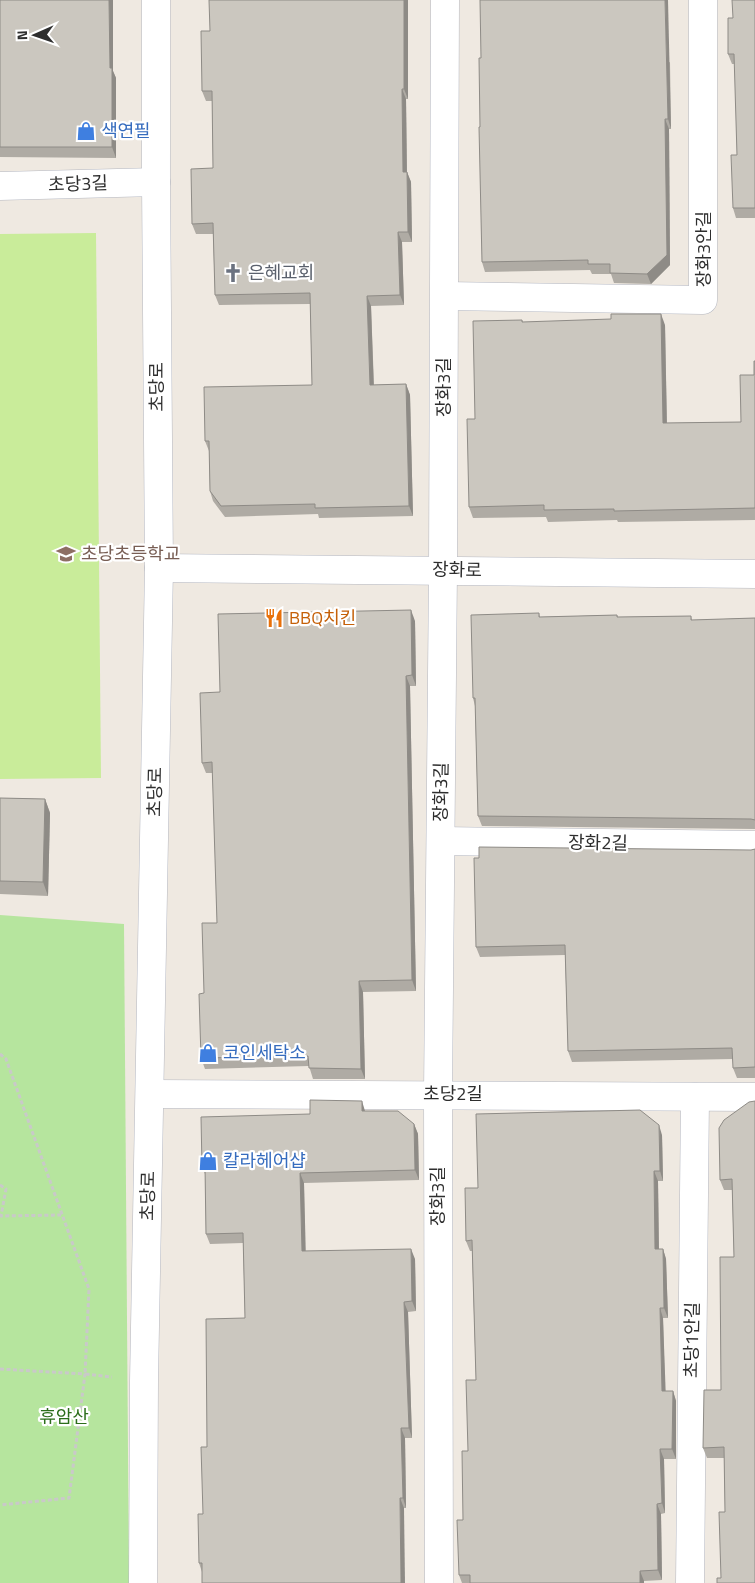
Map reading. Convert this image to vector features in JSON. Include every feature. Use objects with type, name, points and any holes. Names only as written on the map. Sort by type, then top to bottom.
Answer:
[{"type":"street","name":"초당로","points":[[143,1583],[144,1381],[159,568],[156,0]]},
{"type":"street","name":"장화3길","points":[[439,1583],[438,1094],[443,570],[445,0]]},
{"type":"street","name":"장화3안길","points":[[444,296],[704,300],[703,0]]},
{"type":"street","name":"초당3길","points":[[0,186],[156,182]]},
{"type":"street","name":"장화로","points":[[159,568],[755,574]]},
{"type":"street","name":"장화2길","points":[[441,841],[755,845]]},
{"type":"street","name":"초당2길","points":[[150,1094],[755,1097]]},
{"type":"street","name":"초당1안길","points":[[690,1583],[695,1097]]},
{"type":"path","points":[[0,1054],[6,1058],[88,1289],[86,1374],[69,1498],[0,1505]]},
{"type":"path","points":[[0,1185],[6,1189],[1,1218],[61,1215]]},
{"type":"path","points":[[0,1369],[86,1374],[144,1381]]},
{"type":"green space","points":[[96,233],[101,778],[0,779],[0,234]]},
{"type":"green space","name":"휴암산","points":[[0,915],[124,924],[129,1583],[0,1583]]},
{"type":"building","points":[[0,0],[109,0],[110,68],[112,68],[112,147],[0,147]]},
{"type":"building","points":[[209,0],[404,0],[403,172],[407,172],[408,232],[398,232],[400,295],[367,296],[370,385],[406,384],[409,506],[315,508],[315,504],[221,506],[210,491],[209,441],[205,441],[204,387],[312,385],[310,293],[215,295],[213,223],[192,224],[191,169],[213,168],[212,91],[202,91],[201,31],[210,31]]},
{"type":"building","points":[[480,0],[665,0],[668,119],[665,119],[667,255],[647,274],[610,273],[610,264],[588,264],[588,260],[482,262],[479,127]]},
{"type":"building","points":[[732,0],[755,0],[755,208],[733,208],[731,155],[737,155],[734,54],[728,54],[728,18],[733,18]]},
{"type":"building","points":[[611,314],[661,314],[663,423],[741,422],[740,375],[754,375],[755,361],[755,508],[614,511],[614,509],[544,510],[544,505],[469,507],[467,419],[475,419],[473,321],[522,320],[522,322],[611,319]]},
{"type":"building","points":[[411,610],[412,675],[406,676],[412,980],[359,981],[361,1069],[309,1068],[308,1056],[201,1058],[199,994],[204,993],[202,923],[217,923],[212,762],[202,763],[200,693],[220,692],[218,614]]},
{"type":"building","points":[[539,613],[539,617],[617,615],[617,617],[691,616],[691,620],[755,618],[755,820],[478,816],[471,615]]},
{"type":"building","points":[[0,798],[45,799],[43,882],[0,881]]},
{"type":"building","points":[[479,847],[755,849],[755,1067],[733,1068],[732,1048],[568,1051],[565,945],[476,947],[474,858],[479,858]]},
{"type":"building","points":[[310,1100],[362,1101],[362,1111],[398,1111],[414,1124],[415,1170],[300,1173],[302,1251],[411,1249],[412,1301],[404,1302],[409,1428],[401,1428],[403,1498],[400,1498],[401,1583],[202,1583],[202,1563],[199,1563],[198,1514],[203,1514],[201,1447],[207,1447],[206,1319],[245,1318],[243,1233],[206,1234],[205,1167],[202,1167],[201,1117],[310,1114]]},
{"type":"building","points":[[755,1101],[755,1583],[717,1583],[717,1578],[721,1578],[719,1512],[725,1512],[724,1447],[703,1448],[704,1390],[721,1390],[720,1257],[734,1257],[732,1179],[720,1180],[719,1128],[724,1120],[749,1102]]},
{"type":"building","points":[[640,1110],[659,1125],[660,1171],[654,1171],[655,1249],[663,1249],[664,1308],[660,1308],[662,1391],[673,1391],[672,1449],[660,1449],[662,1503],[657,1504],[658,1570],[640,1571],[640,1583],[470,1583],[470,1575],[459,1575],[457,1520],[463,1520],[462,1451],[468,1451],[466,1380],[476,1380],[472,1240],[466,1241],[465,1188],[478,1188],[476,1114]]},
{"type":"place","name":"색연필","points":[[86,131]]},
{"type":"place","name":"은혜교회","points":[[233,273]]},
{"type":"place","name":"초당초등학교","points":[[66,554]]},
{"type":"place","name":"BBQ치킨","points":[[274,618]]},
{"type":"place","name":"코인세탁소","points":[[208,1053]]},
{"type":"place","name":"칼라헤어샵","points":[[208,1161]]}]
